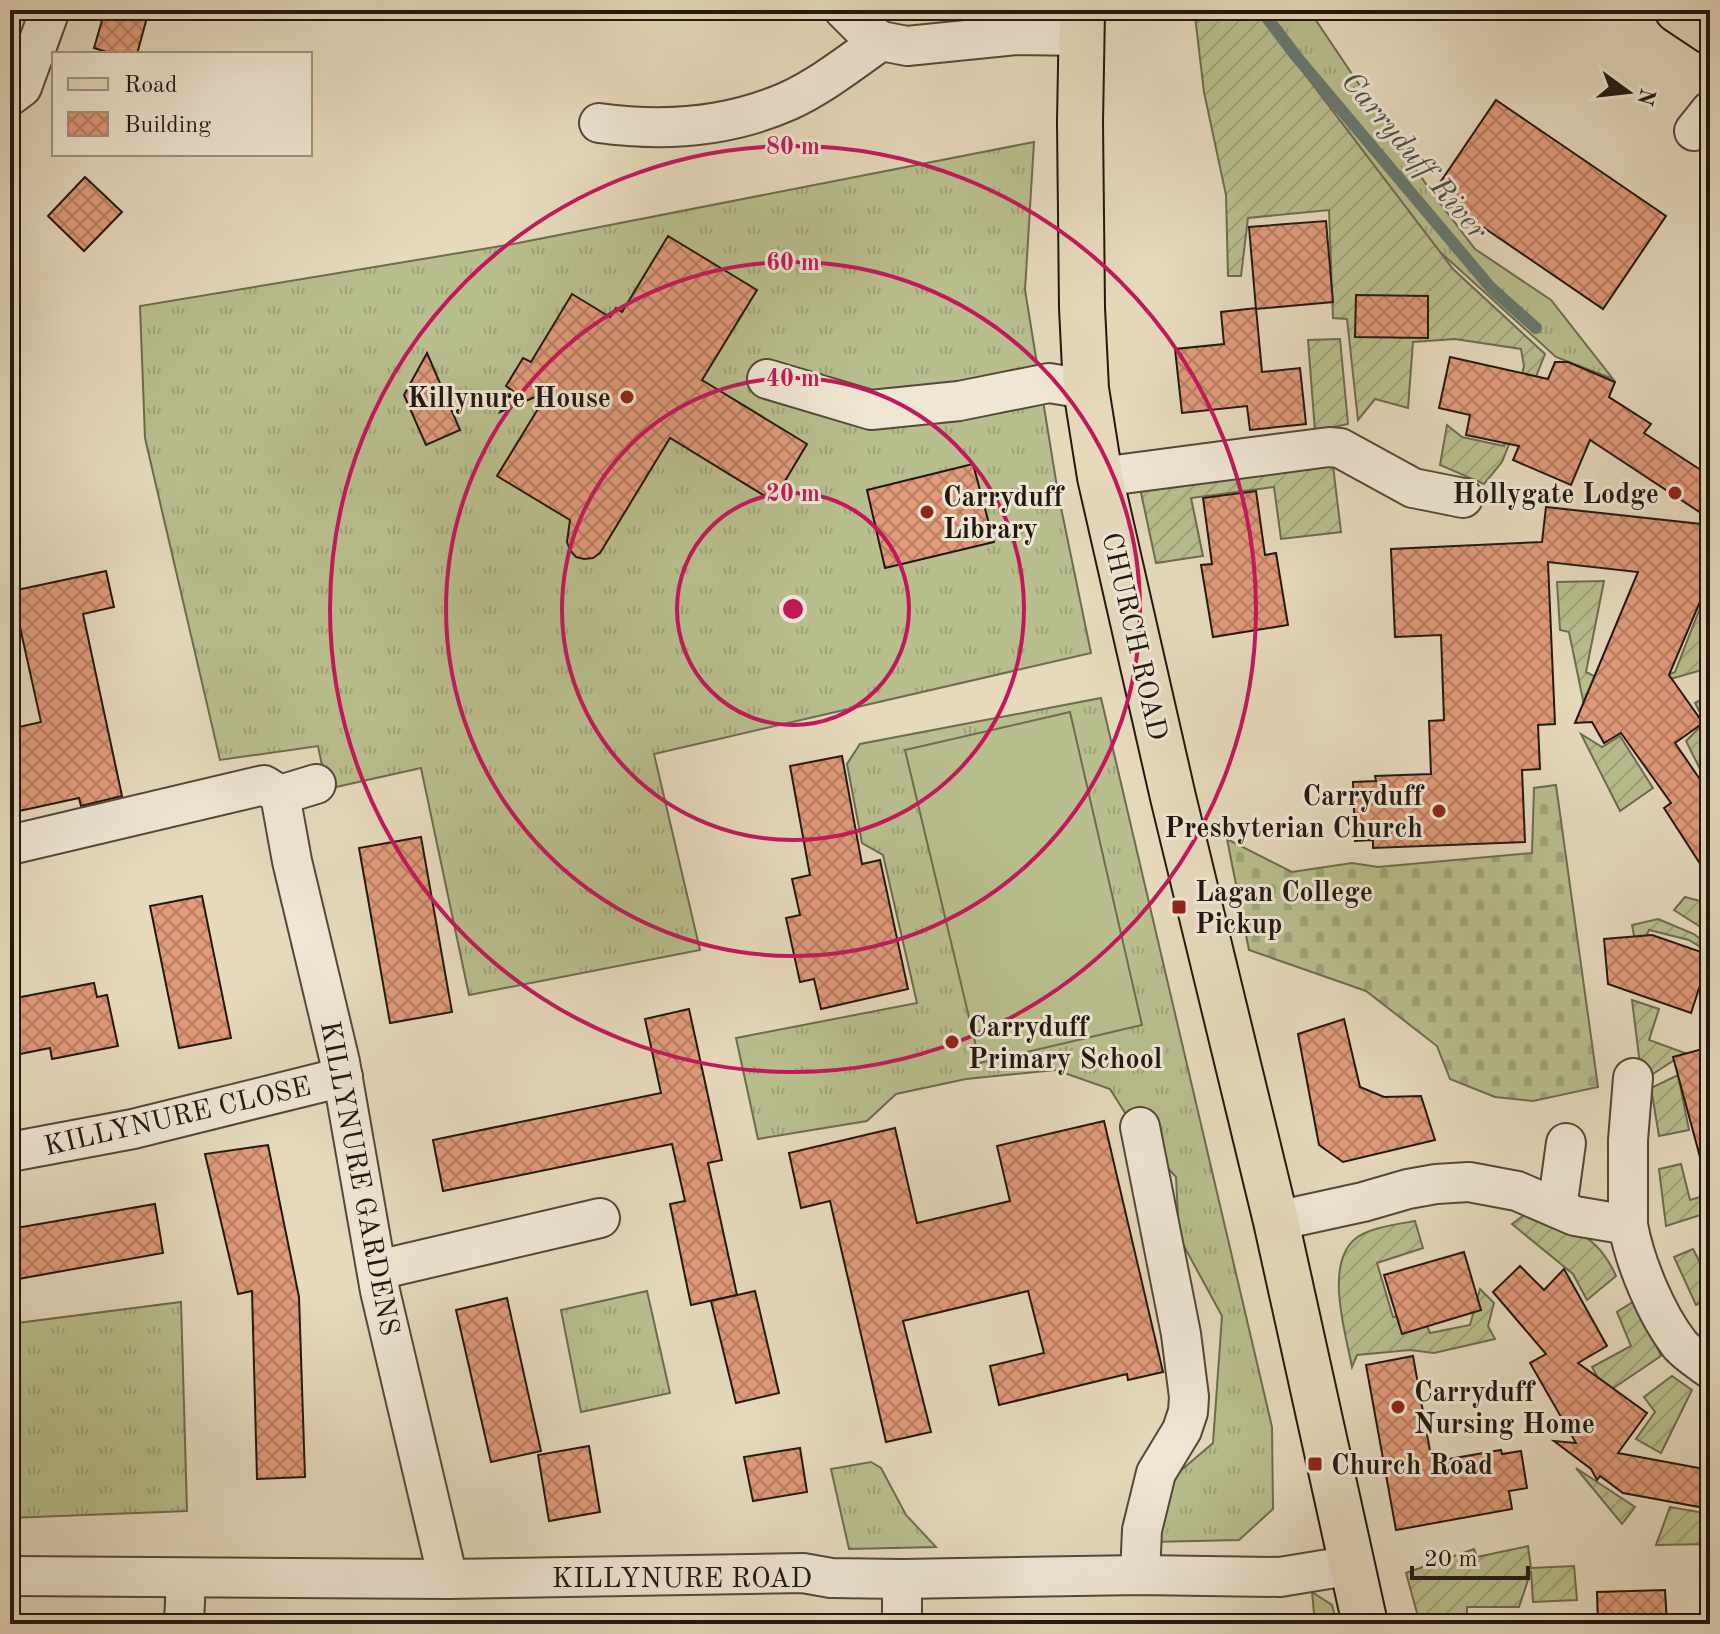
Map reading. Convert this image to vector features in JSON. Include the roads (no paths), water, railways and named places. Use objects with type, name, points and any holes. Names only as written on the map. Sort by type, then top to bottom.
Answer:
[{"type":"main road","points":[[1677,10],[1710,32]]},
{"type":"main road","name":"CHURCH ROAD","points":[[1082,23],[1080,184],[1086,389],[1100,477],[1218,987],[1276,1221],[1365,1624]]},
{"type":"street","points":[[10,96],[22,87],[50,10]]},
{"type":"street","points":[[844,10],[881,41],[907,46],[1017,35],[1082,23]]},
{"type":"street","points":[[599,123],[644,129],[707,126],[786,102],[821,83],[881,41]]},
{"type":"street","points":[[767,379],[871,410],[959,401],[1049,383],[1086,389]]},
{"type":"street","points":[[1100,477],[1329,447],[1340,448],[1413,488],[1463,498]]},
{"type":"street","points":[[10,845],[272,790],[316,784]]},
{"type":"street","name":"KILLYNURE GARDENS","points":[[272,790],[343,1077],[380,1291],[448,1579]]},
{"type":"street","name":"KILLYNURE CLOSE","points":[[10,1152],[133,1129],[343,1077]]},
{"type":"street","points":[[1633,1078],[1628,1140],[1628,1225],[1634,1256],[1681,1347],[1710,1369]]},
{"type":"street","points":[[1140,1127],[1181,1334],[1189,1397],[1182,1430],[1156,1473],[1142,1530],[1140,1575]]},
{"type":"street","points":[[1557,1208],[1566,1143]]},
{"type":"street","points":[[1276,1221],[1408,1189],[1469,1182],[1517,1191],[1575,1216],[1628,1225]]},
{"type":"street","points":[[378,1270],[600,1218]]},
{"type":"street","name":"KILLYNURE ROAD","points":[[10,1576],[448,1579],[803,1573],[831,1578],[902,1579],[1140,1575],[1280,1577],[1353,1565]]},
{"type":"street","points":[[184,1624],[186,1578]]},
{"type":"street","points":[[902,1579],[902,1624]]},
{"type":"waterway","name":"Carryduff River","points":[[1261,10],[1491,288],[1536,328]]},
{"type":"place","name":"Killynure House","points":[[627,397]]},
{"type":"place","name":"Hollygate Lodge","points":[[1675,493]]},
{"type":"place","name":"Carryduff Library","points":[[927,512]]},
{"type":"place","name":"Carryduff Presbyterian Church","points":[[1439,811]]},
{"type":"place","name":"Lagan College Pickup","points":[[1179,907]]},
{"type":"place","name":"Carryduff Primary School","points":[[952,1042]]},
{"type":"place","name":"Carryduff Nursing Home","points":[[1398,1407]]},
{"type":"place","name":"Church Road","points":[[1315,1464]]}]
